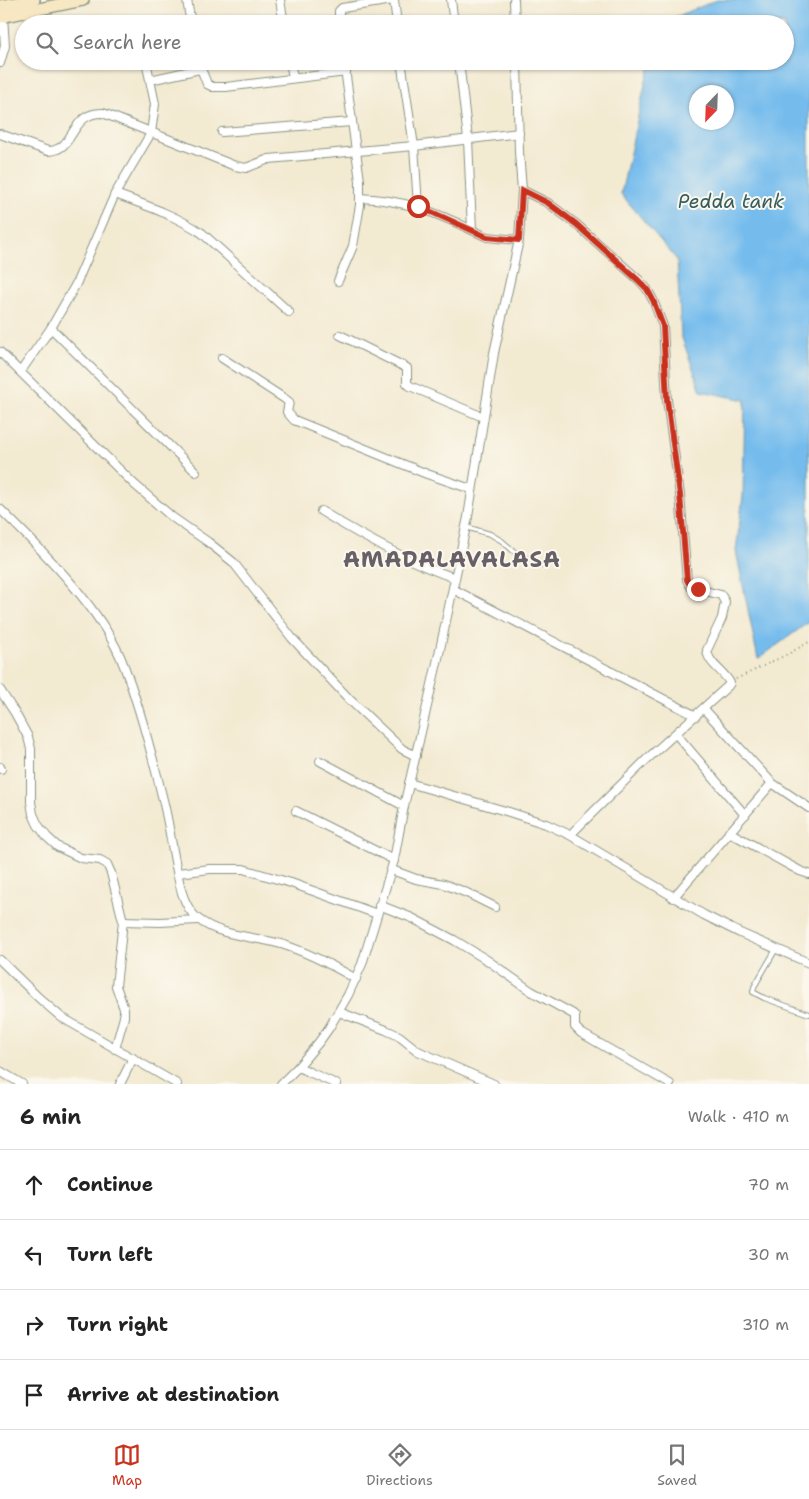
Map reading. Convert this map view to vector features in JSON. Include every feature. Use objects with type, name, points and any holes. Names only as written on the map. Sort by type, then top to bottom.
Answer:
[{"type":"main road","points":[[5,9],[34,0]]},
{"type":"main road","points":[[5,9],[83,0]]},
{"type":"street","points":[[187,0],[190,15]]},
{"type":"street","points":[[280,0],[282,15]]},
{"type":"street","points":[[339,15],[339,11],[342,8],[394,0],[396,15]]},
{"type":"street","points":[[451,0],[453,15]]},
{"type":"street","points":[[514,0],[515,15]]},
{"type":"street","points":[[0,63],[5,46],[5,9]]},
{"type":"street","points":[[21,372],[51,328],[76,284],[115,194],[151,133],[155,104],[148,70]]},
{"type":"street","points":[[150,80],[183,70]]},
{"type":"street","points":[[201,70],[207,84],[226,87],[346,72],[360,198],[353,246],[338,281]]},
{"type":"street","points":[[292,70],[293,78]]},
{"type":"street","points":[[402,70],[414,146],[418,206]]},
{"type":"street","points":[[460,70],[468,138],[472,230]]},
{"type":"street","points":[[281,1084],[298,1068],[339,1012],[362,964],[379,905],[392,870],[404,806],[466,527],[494,353],[519,240],[522,190],[517,70]]},
{"type":"street","points":[[0,134],[48,152],[55,151],[64,146],[76,124],[90,114],[103,113],[235,166],[246,168],[269,158],[356,152],[519,133]]},
{"type":"street","points":[[222,132],[352,122]]},
{"type":"street","points":[[522,190],[548,203],[576,224],[622,264],[647,289],[663,326],[667,400],[680,495],[687,580],[691,587],[716,592],[724,598],[725,605],[722,618],[706,650],[710,659],[730,683],[704,709],[646,760],[570,835]]},
{"type":"street","points":[[115,194],[162,211],[202,233],[289,312]]},
{"type":"street","points":[[360,198],[380,199],[418,206],[487,237],[519,240]]},
{"type":"street","points":[[51,328],[196,472]]},
{"type":"street","points":[[340,334],[407,368],[407,383],[410,386],[483,417]]},
{"type":"street","points":[[0,352],[134,484],[172,517],[233,562],[292,638],[350,700],[402,749],[416,756]]},
{"type":"street","points":[[222,358],[285,398],[288,402],[287,412],[294,420],[427,474],[471,489]]},
{"type":"street","points":[[0,509],[23,531],[76,589],[103,625],[124,664],[143,724],[164,804],[183,894],[188,906],[198,920]]},
{"type":"street","points":[[320,511],[355,532],[406,558],[455,578]]},
{"type":"street","points":[[453,589],[696,716]]},
{"type":"street","points":[[0,690],[28,737],[31,749],[31,802],[33,814],[38,825],[47,837],[70,854],[81,858],[100,860],[107,864],[111,873],[122,922],[116,986],[124,1009],[124,1017],[115,1049]]},
{"type":"street","points":[[704,709],[772,783],[809,808]]},
{"type":"street","points":[[676,734],[745,815]]},
{"type":"street","points":[[320,761],[404,806]]},
{"type":"street","points":[[409,783],[546,824],[570,835],[673,898],[740,933],[809,963]]},
{"type":"street","points":[[673,898],[772,783]]},
{"type":"street","points":[[296,811],[394,860]]},
{"type":"street","points":[[729,832],[800,871],[809,874]]},
{"type":"street","points":[[178,873],[210,869],[243,869],[291,883],[377,914]]},
{"type":"street","points":[[392,870],[416,879],[444,884],[495,907]]},
{"type":"street","points":[[379,905],[412,918],[454,940],[525,987],[575,1016],[576,1028],[581,1033],[670,1084]]},
{"type":"street","points":[[122,922],[198,920],[226,932],[280,944],[329,964],[356,979]]},
{"type":"street","points":[[0,960],[61,1017],[177,1084]]},
{"type":"street","points":[[339,1012],[399,1036],[418,1050],[494,1084]]},
{"type":"street","points":[[120,1084],[133,1058]]},
{"type":"street","points":[[298,1068],[336,1084]]},
{"type":"street","points":[[0,1071],[22,1084]]},
{"type":"lane","points":[[466,527],[490,534],[502,541],[517,554],[545,566]]},
{"type":"lane","points":[[776,949],[754,987],[754,992],[764,998],[809,1014]]},
{"type":"path","points":[[730,683],[809,642]]},
{"type":"water","name":"Pedda tank","points":[[717,0],[809,0],[809,622],[758,659],[736,551],[743,496],[745,400],[701,391],[681,335],[677,260],[621,194],[650,70],[794,70],[794,15],[680,15]]},
{"type":"district","name":"AMADALAVALASA","points":[[452,559]]},
{"type":"route","points":[[418,206],[487,237],[519,240],[522,190],[548,203],[576,224],[622,264],[647,289],[663,326],[667,400],[680,495],[687,580],[691,587],[698,589]]}]
